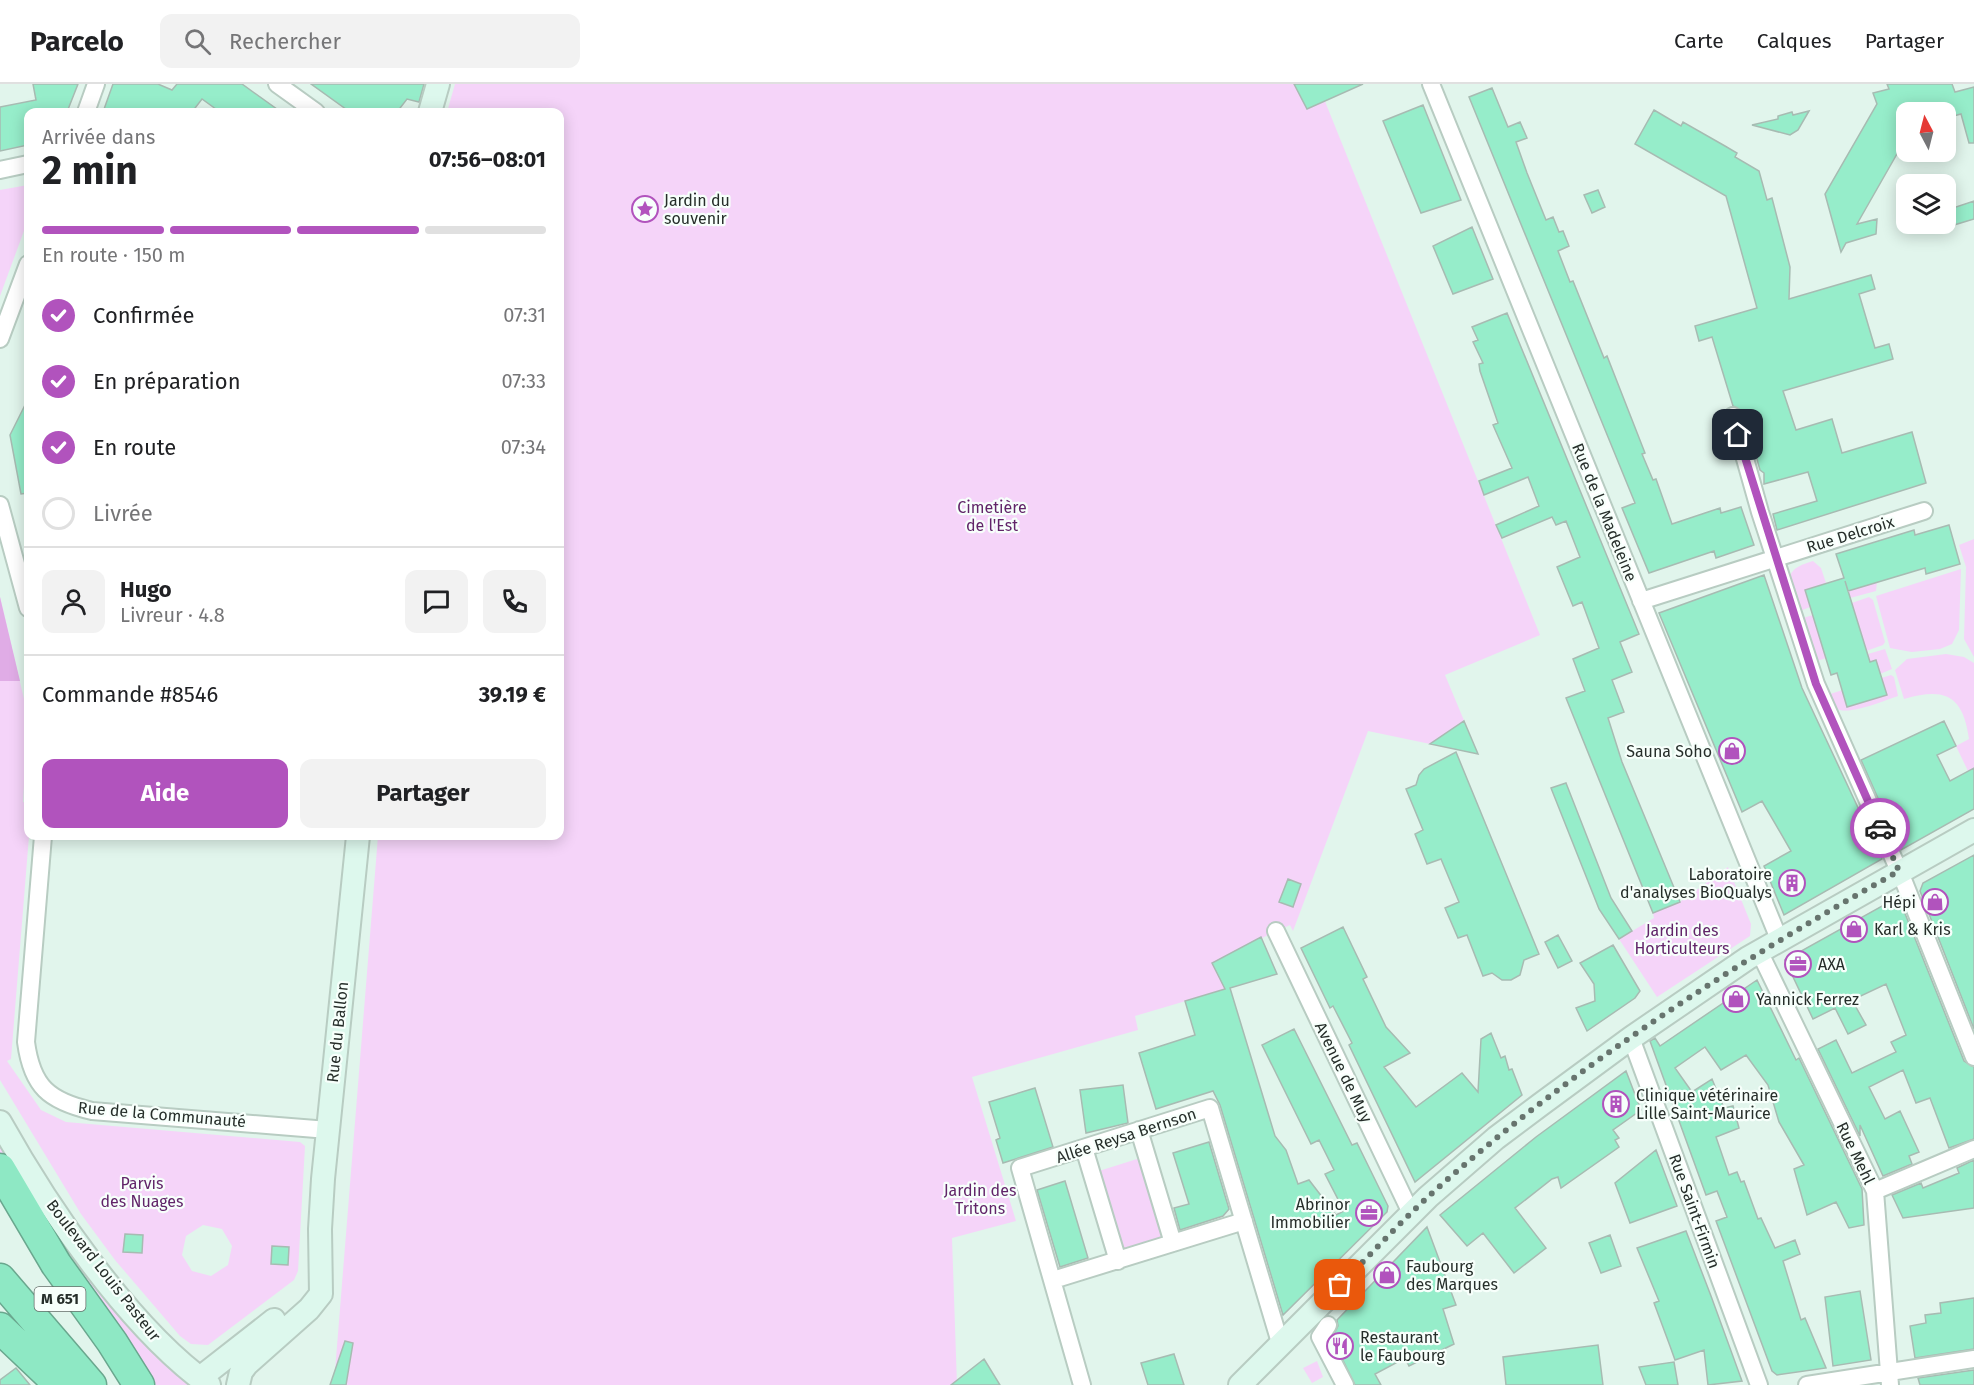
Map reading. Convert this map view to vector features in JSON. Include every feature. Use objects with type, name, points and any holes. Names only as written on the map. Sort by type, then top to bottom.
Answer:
[{"type":"highway","points":[[0,1169],[56,1264],[112,1342],[139,1385]]},
{"type":"highway","name":"M 651","points":[[0,1208],[50,1285],[128,1385]]},
{"type":"highway","name":"M 651","points":[[0,1279],[91,1385]]},
{"type":"highway","points":[[0,1328],[60,1385]]},
{"type":"street","points":[[87,108],[96,84]]},
{"type":"street","points":[[277,84],[310,108]]},
{"type":"street","points":[[431,108],[438,84]]},
{"type":"street","name":"Rue de la Madeleine","points":[[1431,84],[1779,939]]},
{"type":"street","points":[[0,170],[24,165]]},
{"type":"street","points":[[0,339],[24,275]]},
{"type":"street","points":[[1733,416],[1775,558],[1816,684],[1899,871],[1974,1057]]},
{"type":"street","points":[[0,505],[24,593]]},
{"type":"street","name":"Rue Delcroix","points":[[1641,601],[1924,511]]},
{"type":"street","points":[[1240,1385],[1411,1213],[1496,1138],[1631,1038],[1759,951],[1974,830]]},
{"type":"street","name":"Rue de la Communauté","points":[[43,840],[26,1042],[32,1071],[48,1093],[59,1101],[92,1111],[328,1130]]},
{"type":"street","name":"Rue du Ballon","points":[[205,1382],[306,1294],[310,1286],[320,1229],[358,840]]},
{"type":"street","name":"Avenue de Muy","points":[[1276,931],[1411,1213]]},
{"type":"street","name":"Rue Mehl","points":[[1759,951],[1875,1191],[1889,1379]]},
{"type":"street","name":"Rue Saint-Firmin","points":[[1631,1038],[1759,1385]]},
{"type":"street","name":"Allée Reysa Bernson","points":[[1082,1385],[1020,1168],[1210,1108],[1281,1346]]},
{"type":"street","name":"Boulevard Louis Pasteur","points":[[0,1122],[33,1177],[81,1247],[161,1344],[205,1382]]},
{"type":"street","points":[[1139,1130],[1173,1243]]},
{"type":"street","points":[[1084,1148],[1118,1261]]},
{"type":"street","points":[[1875,1191],[1974,1149]]},
{"type":"street","points":[[1053,1280],[1244,1221]]},
{"type":"street","name":"Rue du Ballon","points":[[238,1385],[247,1364],[309,1310],[321,1294],[320,1229]]},
{"type":"street","points":[[1328,1325],[1320,1337],[1346,1385]]},
{"type":"street","points":[[1807,1385],[1889,1379],[1974,1359]]},
{"type":"green space","name":"Cimetière de l'Est","points":[[455,84],[1318,84],[1540,635],[1445,675],[1478,754],[1368,731],[1293,931],[1290,925],[1262,938],[1277,974],[1135,1016],[1138,1030],[972,1077],[1016,1221],[952,1238],[957,1385],[330,1385],[335,1371],[378,840],[564,840],[564,108],[448,108]]},
{"type":"green space","points":[[24,186],[24,231],[0,296],[0,190]]},
{"type":"green space","points":[[1974,539],[1974,657],[1964,639],[1966,567],[1959,545]]},
{"type":"green space","points":[[1813,561],[1821,568],[1826,583],[1805,590],[1810,607],[1800,611],[1791,586],[1791,574],[1795,569]]},
{"type":"green space","points":[[1961,569],[1959,630],[1952,644],[1940,649],[1912,652],[1890,648],[1876,596]]},
{"type":"green space","points":[[1877,582],[1876,591],[1850,598],[1848,591]]},
{"type":"green space","name":"Parvis des Nuages","points":[[0,597],[24,699],[24,840],[29,840],[11,1059],[7,1061],[41,1110],[66,1122],[300,1142],[305,1146],[298,1271],[294,1280],[208,1345],[191,1344],[180,1336],[115,1260],[81,1214],[0,1080]],"holes":[[[203,1225],[222,1229],[232,1246],[228,1265],[211,1276],[192,1271],[182,1255],[186,1236]]]},
{"type":"green space","points":[[1869,597],[1873,600],[1885,642],[1883,645],[1866,651],[1852,603]]},
{"type":"green space","points":[[1813,615],[1826,658],[1817,661],[1803,618]]},
{"type":"green space","points":[[1885,649],[1892,669],[1880,674],[1876,660],[1870,662],[1868,654]]},
{"type":"green space","points":[[1946,654],[1964,657],[1974,663],[1974,768],[1968,771],[1956,746],[1969,739],[1962,712],[1957,704],[1950,698],[1931,694],[1904,699],[1895,670],[1907,659]]},
{"type":"green space","points":[[1891,675],[1894,677],[1898,696],[1866,707],[1848,710],[1841,710],[1834,705],[1830,694]]},
{"type":"green space","name":"Jardin des Horticulteurs","points":[[1728,867],[1751,924],[1750,936],[1657,997],[1619,939],[1654,918],[1653,913],[1680,902]]},
{"type":"green space","points":[[0,1136],[194,1385],[156,1385],[84,1294],[0,1154]]},
{"type":"green space","points":[[1153,1154],[1179,1238],[1109,1260],[1083,1176]]},
{"type":"green space","points":[[1317,1361],[1323,1377],[1312,1383],[1303,1368]]},
{"type":"shaded area","points":[[0,597],[20,681],[0,681]]},
{"type":"building","points":[[33,84],[78,84],[69,108],[24,108],[24,146],[0,151],[0,107],[36,100]]},
{"type":"building","points":[[113,84],[158,84],[172,90],[177,84],[242,84],[275,108],[214,108],[202,99],[195,108],[104,108]]},
{"type":"building","points":[[311,84],[424,84],[419,102],[407,99],[400,108],[344,108]]},
{"type":"building","points":[[1294,84],[1363,84],[1307,109]]},
{"type":"building","points":[[1887,84],[1952,84],[1955,92],[1974,87],[1974,143],[1969,143],[1961,114],[1956,115],[1956,102],[1896,102],[1896,156],[1857,224],[1877,219],[1876,234],[1846,243],[1841,252],[1825,194],[1877,104],[1873,93],[1889,89]]},
{"type":"building","points":[[1492,88],[1508,127],[1520,122],[1527,138],[1516,142],[1527,173],[1546,220],[1553,217],[1559,232],[1563,231],[1569,246],[1558,251],[1570,282],[1573,281],[1604,358],[1607,356],[1645,453],[1642,454],[1653,480],[1656,479],[1672,524],[1720,508],[1721,513],[1741,507],[1754,545],[1716,558],[1714,551],[1649,573],[1622,508],[1635,503],[1469,97]]},
{"type":"building","points":[[1423,105],[1461,200],[1421,213],[1383,121]]},
{"type":"building","points":[[1654,110],[1681,126],[1683,122],[1725,146],[1737,153],[1735,157],[1759,171],[1767,200],[1772,198],[1790,267],[1789,299],[1871,275],[1875,289],[1859,294],[1875,348],[1889,344],[1893,359],[1783,391],[1796,430],[1832,419],[1842,453],[1912,432],[1926,483],[1777,530],[1773,514],[1817,501],[1808,472],[1764,484],[1764,473],[1760,470],[1744,412],[1733,406],[1712,337],[1699,341],[1695,326],[1757,308],[1726,196],[1635,144]]},
{"type":"building","points":[[1809,111],[1798,130],[1790,135],[1752,125],[1778,119],[1778,116],[1792,112],[1793,115]]},
{"type":"building","points":[[1598,190],[1605,207],[1592,213],[1584,195]]},
{"type":"building","points":[[1974,201],[1974,219],[1956,224],[1956,207]]},
{"type":"building","points":[[1472,227],[1493,279],[1453,294],[1433,246]]},
{"type":"building","points":[[1507,313],[1639,634],[1620,642],[1632,672],[1612,680],[1624,712],[1608,718],[1622,762],[1680,902],[1653,913],[1566,698],[1585,691],[1573,659],[1599,648],[1582,602],[1573,606],[1557,567],[1580,557],[1566,521],[1556,525],[1552,517],[1502,538],[1496,525],[1539,506],[1528,477],[1484,495],[1479,481],[1512,468],[1493,425],[1498,423],[1480,371],[1479,364],[1483,363],[1473,342],[1478,340],[1472,327]]},
{"type":"building","points":[[24,407],[24,494],[21,494],[10,435]]},
{"type":"building","points":[[1949,525],[1960,564],[1926,574],[1925,568],[1848,591],[1870,662],[1876,660],[1887,695],[1847,707],[1837,673],[1831,675],[1805,590],[1844,578],[1836,554],[1914,530],[1915,535]]},
{"type":"building","points":[[1764,575],[1802,688],[1882,859],[1784,915],[1764,866],[1791,851],[1762,801],[1742,812],[1659,613]]},
{"type":"building","points":[[1464,721],[1478,754],[1430,744]]},
{"type":"building","points":[[1944,721],[1956,746],[1937,755],[1950,781],[1974,768],[1974,809],[1901,850],[1861,760]]},
{"type":"building","points":[[1456,752],[1539,954],[1524,960],[1520,975],[1511,980],[1502,980],[1492,973],[1483,976],[1467,935],[1458,938],[1445,908],[1459,902],[1441,859],[1427,864],[1415,834],[1423,830],[1406,789],[1416,785],[1424,769]]},
{"type":"building","points":[[1566,783],[1611,898],[1632,931],[1619,939],[1599,909],[1551,788]]},
{"type":"building","points":[[1974,855],[1974,1029],[1920,891],[1923,883]]},
{"type":"building","points":[[1288,879],[1301,884],[1293,907],[1279,902]]},
{"type":"building","points":[[1891,901],[1902,906],[1964,1061],[1974,1067],[1974,1139],[1949,1148],[1930,1098],[1916,1103],[1903,1070],[1869,1087],[1885,1119],[1900,1111],[1919,1152],[1909,1156],[1912,1164],[1883,1176],[1860,1125],[1860,1136],[1818,1049],[1836,1040],[1852,1073],[1896,1052],[1891,1042],[1906,1035],[1886,984],[1852,1000],[1866,1025],[1848,1034],[1835,1008],[1813,1019],[1785,960]]},
{"type":"building","points":[[1343,927],[1367,977],[1363,979],[1386,1027],[1410,1053],[1384,1067],[1416,1107],[1462,1073],[1478,1092],[1481,1039],[1491,1033],[1501,1058],[1505,1056],[1509,1070],[1512,1069],[1522,1095],[1415,1182],[1349,1045],[1352,1043],[1333,1006],[1330,1008],[1301,948]]},
{"type":"building","points":[[1558,935],[1572,961],[1558,968],[1545,942]]},
{"type":"building","points":[[1261,937],[1277,974],[1230,988],[1275,1136],[1286,1150],[1298,1184],[1309,1180],[1336,1215],[1344,1211],[1325,1174],[1334,1170],[1319,1140],[1311,1144],[1262,1045],[1294,1029],[1352,1145],[1357,1143],[1388,1206],[1387,1212],[1283,1315],[1220,1105],[1213,1091],[1156,1109],[1139,1053],[1195,1035],[1185,1001],[1225,989],[1212,963]]},
{"type":"building","points":[[1613,945],[1640,991],[1635,998],[1587,1031],[1576,1008],[1595,1001],[1594,984],[1580,963]]},
{"type":"building","points":[[1757,980],[1796,1060],[1799,1058],[1862,1189],[1864,1225],[1849,1228],[1836,1202],[1807,1215],[1794,1169],[1804,1165],[1779,1122],[1768,1085],[1746,1055],[1721,1070],[1705,1047],[1675,1068],[1692,1092],[1712,1079],[1724,1108],[1733,1106],[1739,1128],[1716,1137],[1729,1175],[1737,1172],[1741,1182],[1744,1181],[1758,1219],[1761,1218],[1775,1248],[1795,1240],[1800,1254],[1783,1261],[1801,1320],[1805,1318],[1826,1368],[1777,1375],[1772,1371],[1716,1221],[1727,1217],[1717,1191],[1706,1195],[1650,1041],[1655,1038],[1660,1046]]},
{"type":"building","points":[[1626,1071],[1641,1110],[1613,1130],[1619,1138],[1615,1140],[1619,1147],[1561,1188],[1558,1177],[1552,1179],[1515,1208],[1546,1248],[1514,1273],[1483,1233],[1467,1246],[1440,1215],[1536,1137]]},
{"type":"building","points":[[1123,1085],[1128,1123],[1086,1133],[1080,1090]]},
{"type":"building","points":[[1035,1088],[1053,1147],[1003,1163],[996,1140],[1000,1138],[989,1102]]},
{"type":"building","points":[[1209,1142],[1229,1209],[1223,1216],[1180,1230],[1174,1208],[1189,1204],[1173,1153]]},
{"type":"building","points":[[1656,1150],[1677,1206],[1630,1223],[1615,1183]]},
{"type":"building","points":[[1974,1160],[1974,1208],[1903,1218],[1892,1195],[1921,1183],[1923,1188],[1959,1173],[1957,1168]]},
{"type":"building","points":[[1065,1181],[1088,1258],[1060,1267],[1037,1190]]},
{"type":"building","points":[[1427,1227],[1456,1305],[1443,1309],[1454,1344],[1409,1366],[1405,1358],[1375,1374],[1381,1385],[1355,1385],[1332,1338],[1338,1326],[1337,1320]]},
{"type":"building","points":[[1686,1231],[1742,1381],[1708,1385],[1704,1350],[1675,1360],[1654,1303],[1659,1301],[1637,1248]]},
{"type":"building","points":[[125,1234],[143,1235],[142,1253],[123,1252]]},
{"type":"building","points":[[1610,1235],[1621,1266],[1601,1273],[1589,1243]]},
{"type":"building","points":[[272,1246],[289,1247],[288,1265],[271,1264]]},
{"type":"building","points":[[1860,1291],[1871,1360],[1833,1366],[1825,1297]]},
{"type":"building","points":[[1974,1298],[1974,1349],[1915,1358],[1910,1326],[1926,1323],[1925,1315],[1941,1313],[1940,1303]]},
{"type":"building","points":[[345,1341],[353,1343],[346,1385],[330,1385]]},
{"type":"building","points":[[1598,1345],[1603,1385],[1506,1385],[1503,1357]]},
{"type":"building","points":[[1174,1354],[1184,1385],[1148,1385],[1141,1363]]},
{"type":"building","points":[[984,1359],[1000,1385],[951,1385]]},
{"type":"building","points":[[1674,1362],[1678,1385],[1646,1385],[1639,1367]]},
{"type":"building","points":[[16,1368],[30,1385],[0,1385],[0,1380]]},
{"type":"building","points":[[1974,1370],[1974,1385],[1920,1385],[1918,1378]]},
{"type":"way so far","points":[[1340,1285],[1440,1186],[1496,1138],[1567,1085],[1748,958],[1899,871],[1880,828]]},
{"type":"place","name":"Jardin du souvenir","points":[[645,209]]},
{"type":"place","name":"Sauna Soho","points":[[1732,751]]},
{"type":"place","name":"Laboratoire d'analyses BioQualys","points":[[1792,883]]},
{"type":"place","name":"Hépi","points":[[1935,902]]},
{"type":"place","name":"Karl & Kris","points":[[1854,929]]},
{"type":"place","name":"AXA","points":[[1798,964]]},
{"type":"place","name":"Yannick Ferrez","points":[[1736,999]]},
{"type":"place","name":"Clinique vétérinaire Lille Saint-Maurice","points":[[1616,1104]]},
{"type":"place","name":"Abrinor Immobilier","points":[[1369,1213]]},
{"type":"place","name":"Faubourg des Marques","points":[[1387,1275]]},
{"type":"place","name":"Restaurant le Faubourg","points":[[1340,1346]]},
{"type":"route","points":[[1738,435],[1760,512],[1816,684],[1880,828]]},
{"type":"park label","name":"Jardin des Tritons","points":[[980,1199]]}]
